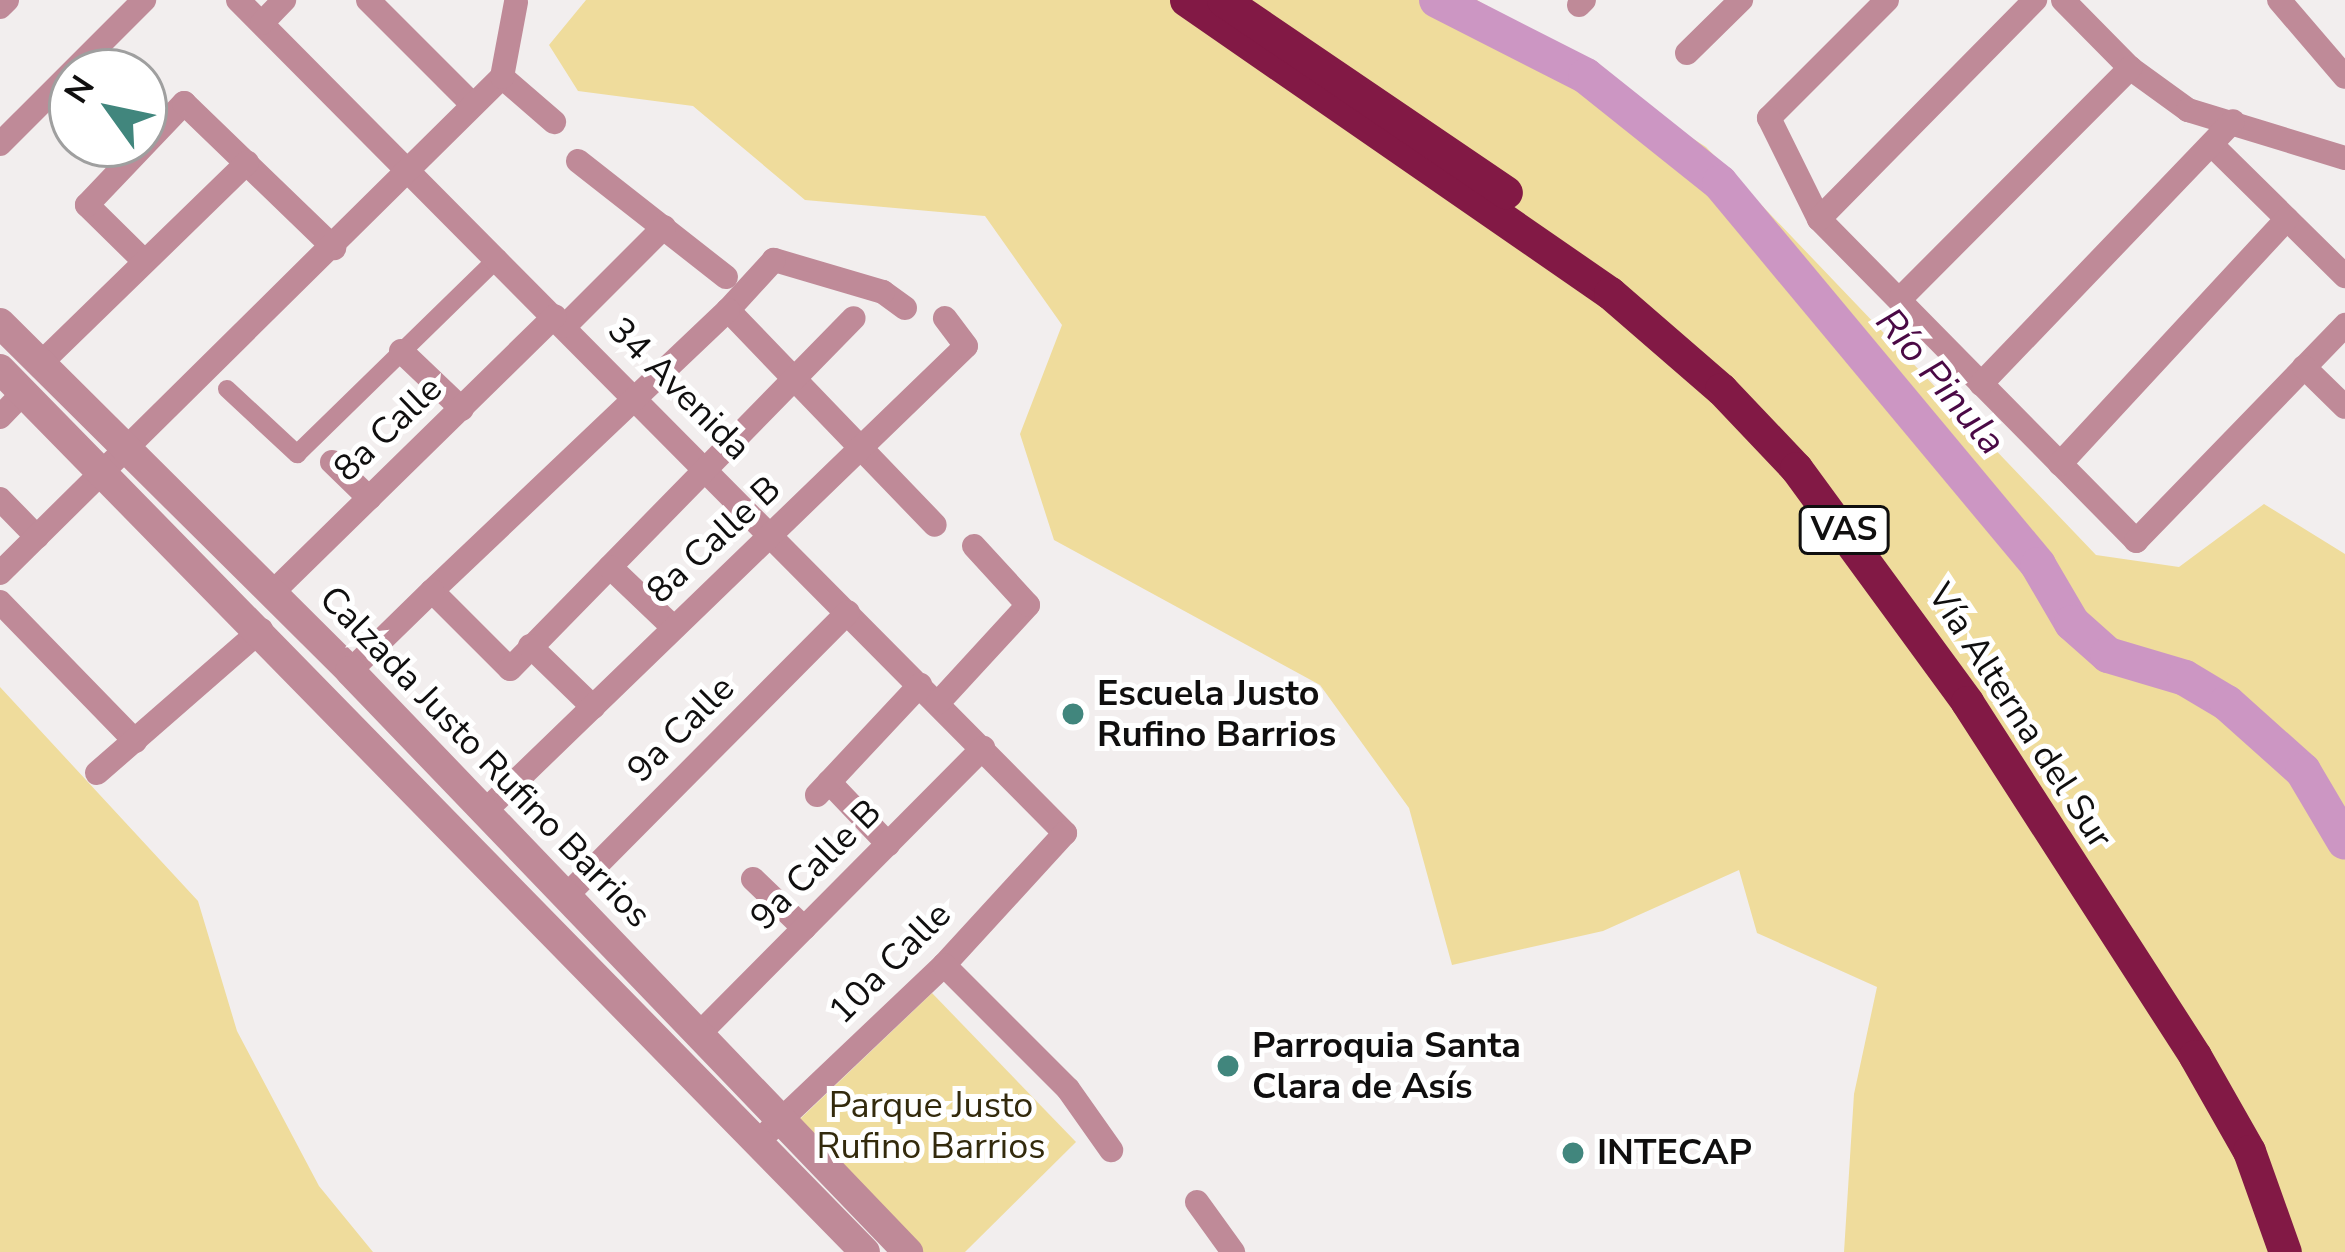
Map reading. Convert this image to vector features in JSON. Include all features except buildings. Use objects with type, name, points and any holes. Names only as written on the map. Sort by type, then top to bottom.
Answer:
[{"type":"highway","name":"Vía Alterna del Sur","points":[[1186,0],[1610,293],[1721,389],[1796,469],[1967,702],[2194,1056],[2249,1151],[2285,1252]]},
{"type":"highway","name":"Vía Alterna del Sur","points":[[1223,0],[1623,277],[1737,377],[1810,456],[1891,557],[2241,1090],[2306,1252]]},
{"type":"street","points":[[0,8],[7,0]]},
{"type":"street","points":[[0,144],[144,0]]},
{"type":"street","name":"34 Avenida","points":[[238,0],[412,168],[1065,833]]},
{"type":"street","points":[[262,23],[284,0]]},
{"type":"street","points":[[368,0],[471,103]]},
{"type":"street","points":[[0,573],[502,77],[516,0]]},
{"type":"street","points":[[1687,53],[1741,0]]},
{"type":"street","points":[[1887,0],[1769,118],[1820,219],[2136,542],[2345,325]]},
{"type":"street","points":[[1820,219],[2035,0]]},
{"type":"street","points":[[2063,0],[2130,68],[2188,110],[2345,158]]},
{"type":"street","points":[[2279,0],[2345,77]]},
{"type":"street","points":[[1901,298],[2130,68]]},
{"type":"street","points":[[502,77],[554,122]]},
{"type":"street","points":[[144,261],[86,206],[184,103],[334,248]]},
{"type":"street","points":[[1982,384],[2214,147],[2233,121]]},
{"type":"street","points":[[2214,147],[2345,276]]},
{"type":"street","points":[[578,161],[726,277]]},
{"type":"street","points":[[40,364],[247,164]]},
{"type":"street","points":[[2060,464],[2288,219]]},
{"type":"street","name":"8a Calle","points":[[271,595],[462,409],[664,227]]},
{"type":"street","points":[[227,389],[296,454],[498,258]]},
{"type":"street","points":[[350,671],[638,399],[774,260],[883,292],[905,308]]},
{"type":"street","points":[[728,310],[791,382],[935,525]]},
{"type":"street","points":[[432,591],[510,669],[854,318]]},
{"type":"street","name":"8a Calle B","points":[[484,812],[966,346],[945,318]]},
{"type":"street","name":"Calzada Justo Rufino Barrios","points":[[0,323],[40,364],[115,462],[261,630],[771,1128],[908,1252]]},
{"type":"street","points":[[401,351],[462,409]]},
{"type":"street","points":[[2304,368],[2345,407]]},
{"type":"street","name":"Calzada Justo Rufino Barrios","points":[[0,370],[271,595],[350,671],[700,1033],[865,1252]]},
{"type":"street","points":[[0,417],[23,393]]},
{"type":"street","points":[[332,462],[369,498]]},
{"type":"street","points":[[0,499],[37,537]]},
{"type":"street","points":[[887,844],[823,789],[1028,605],[974,546]]},
{"type":"street","points":[[610,567],[674,628]]},
{"type":"street","points":[[0,602],[135,741]]},
{"type":"street","name":"9a Calle","points":[[566,896],[848,612]]},
{"type":"street","points":[[97,773],[261,630]]},
{"type":"street","points":[[530,646],[593,707]]},
{"type":"street","name":"9a Calle B","points":[[700,1033],[982,748]]},
{"type":"street","name":"10a Calle","points":[[771,1128],[944,965],[1065,833]]},
{"type":"street","points":[[753,879],[804,928]]},
{"type":"street","points":[[944,965],[1068,1089],[1111,1150]]},
{"type":"street","points":[[1198,1202],[1234,1252]]},
{"type":"green space","points":[[586,0],[1477,0],[1706,147],[2096,555],[2179,567],[2264,504],[2345,554],[2345,1252],[1844,1252],[1854,1094],[1877,987],[1757,933],[1739,870],[1603,931],[1452,965],[1409,808],[1320,685],[1054,540],[1020,434],[1062,325],[985,216],[805,200],[693,106],[578,91],[549,45]]},
{"type":"green space","points":[[0,687],[198,901],[237,1031],[319,1186],[373,1252],[0,1252]]},
{"type":"green space","name":"Parque Justo Rufino Barrios","points":[[932,993],[1076,1142],[965,1252],[922,1252],[800,1119]]},
{"type":"waterway","name":"Río Pinula","points":[[1437,0],[1586,76],[1720,183],[2038,565],[2072,623],[2108,655],[2185,678],[2227,703],[2303,771],[2345,842]]},
{"type":"place","name":"Escuela Justo Rufino Barrios","points":[[1073,714]]},
{"type":"place","name":"Parroquia Santa Clara de Asís","points":[[1228,1066]]},
{"type":"place","name":"INTECAP","points":[[1573,1153]]}]
